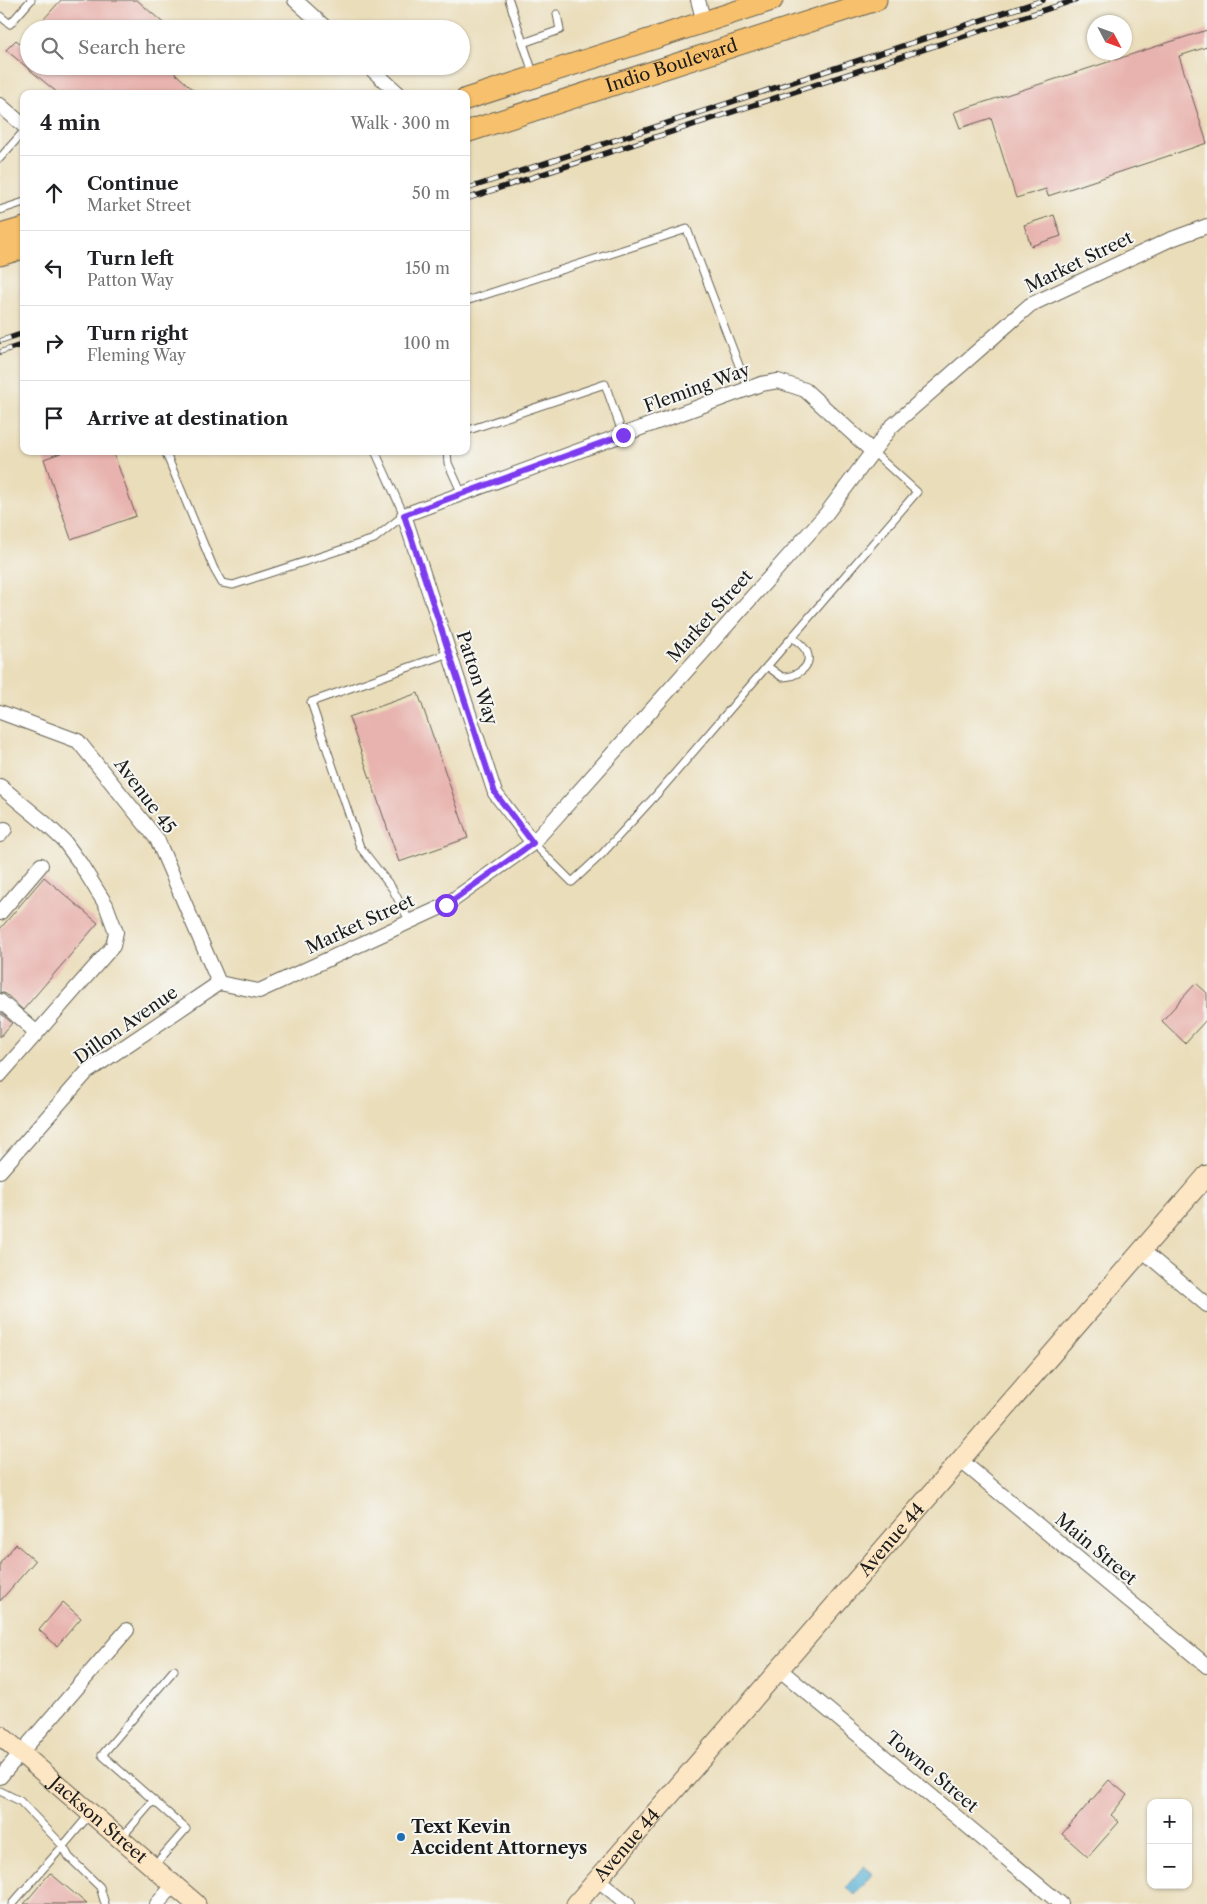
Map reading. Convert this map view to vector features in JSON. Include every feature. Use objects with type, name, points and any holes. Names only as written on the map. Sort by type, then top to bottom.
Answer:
[{"type":"main road","name":"Indio Boulevard","points":[[470,98],[772,0]]},
{"type":"main road","name":"Indio Boulevard","points":[[470,129],[876,0]]},
{"type":"main road","points":[[560,102],[598,77],[676,52],[693,39],[704,22],[711,32],[722,37],[750,41]]},
{"type":"main road","points":[[0,235],[20,229]]},
{"type":"main road","points":[[0,255],[20,249]]},
{"type":"main road","points":[[0,268],[20,262]]},
{"type":"street","points":[[698,0],[704,22]]},
{"type":"street","points":[[300,1],[318,20]]},
{"type":"street","points":[[378,75],[395,90]]},
{"type":"street","points":[[0,105],[20,122]]},
{"type":"street","name":"Market Street","points":[[219,983],[259,991],[446,905],[533,843],[826,514],[891,427],[1030,305],[1169,240],[1207,226]]},
{"type":"street","name":"Fleming Way","points":[[404,515],[748,389],[778,381],[805,390],[873,452]]},
{"type":"street","name":"Patton Way","points":[[404,515],[495,793],[533,843]]},
{"type":"street","name":"Avenue 45","points":[[0,712],[78,741],[108,778],[157,839],[219,983]]},
{"type":"street","points":[[0,786],[64,841],[106,905],[116,932],[113,946],[0,1075]]},
{"type":"street","points":[[0,912],[41,865]]},
{"type":"street","name":"Dillon Avenue","points":[[0,1171],[87,1072],[219,983]]},
{"type":"street","points":[[0,1001],[37,1033]]},
{"type":"street","name":"Avenue 44","points":[[576,1904],[1207,1175]]},
{"type":"street","points":[[1142,1250],[1207,1305]]},
{"type":"street","name":"Main Street","points":[[960,1460],[1207,1666]]},
{"type":"street","points":[[0,1776],[127,1630]]},
{"type":"street","name":"Towne Street","points":[[779,1669],[1061,1904]]},
{"type":"street","name":"Jackson Street","points":[[0,1735],[196,1904]]},
{"type":"street","points":[[597,1879],[628,1904]]},
{"type":"street","points":[[157,1904],[174,1885]]},
{"type":"lane","points":[[0,16],[10,24],[31,0]]},
{"type":"lane","points":[[509,0],[535,77]]},
{"type":"lane","points":[[523,43],[560,30],[557,14]]},
{"type":"lane","points":[[0,158],[20,136]]},
{"type":"lane","points":[[0,210],[20,203]]},
{"type":"lane","points":[[470,300],[687,229],[748,389]]},
{"type":"lane","points":[[470,430],[605,384],[623,435]]},
{"type":"lane","points":[[533,843],[572,882],[602,854],[657,794],[916,492],[873,452]]},
{"type":"lane","points":[[168,455],[210,560],[222,583],[233,586],[374,538],[404,515],[377,455]]},
{"type":"lane","points":[[447,455],[448,463],[462,494]]},
{"type":"lane","points":[[767,666],[782,677],[799,674],[808,658],[806,650],[792,637]]},
{"type":"lane","points":[[410,922],[392,888],[360,847],[311,702],[449,653]]},
{"type":"lane","points":[[153,1867],[186,1829],[102,1755],[174,1670]]},
{"type":"lane","points":[[0,1791],[20,1801],[63,1846],[69,1858],[100,1887],[105,1904]]},
{"type":"lane","points":[[120,1839],[153,1800]]},
{"type":"lane","points":[[12,1904],[91,1813]]},
{"type":"water","points":[[864,1866],[873,1874],[855,1895],[846,1887]]},
{"type":"building","points":[[61,0],[137,0],[160,20],[43,20]]},
{"type":"building","points":[[1207,30],[1207,47],[1179,56],[1207,143],[1048,196],[1046,189],[1016,198],[991,118],[960,128],[954,112],[1114,60],[1132,60],[1132,54]]},
{"type":"building","points":[[16,40],[20,43],[20,62],[6,50]]},
{"type":"building","points":[[36,75],[177,75],[194,90],[54,90]]},
{"type":"building","points":[[1054,215],[1061,236],[1031,246],[1024,225]]},
{"type":"building","points":[[55,455],[114,455],[136,516],[71,539],[44,459]]},
{"type":"building","points":[[418,693],[468,838],[399,862],[349,717]]},
{"type":"building","points":[[44,877],[98,923],[23,1010],[6,994],[0,992],[0,929]]},
{"type":"building","points":[[1196,983],[1207,993],[1207,1019],[1185,1043],[1162,1021]]},
{"type":"building","points":[[0,1013],[12,1023],[0,1037]]},
{"type":"building","points":[[16,1544],[35,1561],[0,1601],[0,1563]]},
{"type":"building","points":[[63,1602],[81,1618],[57,1646],[39,1630]]},
{"type":"building","points":[[1109,1780],[1127,1795],[1111,1815],[1119,1822],[1088,1857],[1062,1834]]},
{"type":"building","points":[[50,1873],[87,1904],[24,1904]]},
{"type":"railway","points":[[470,188],[1043,0]]},
{"type":"railway","points":[[470,198],[1075,0]]},
{"type":"railway","points":[[0,341],[20,334]]},
{"type":"railway","points":[[0,352],[20,345]]},
{"type":"place","name":"Text Kevin Accident Attorneys","points":[[401,1837]]},
{"type":"route","points":[[446,905],[533,843],[495,793],[404,515],[623,435]]}]
